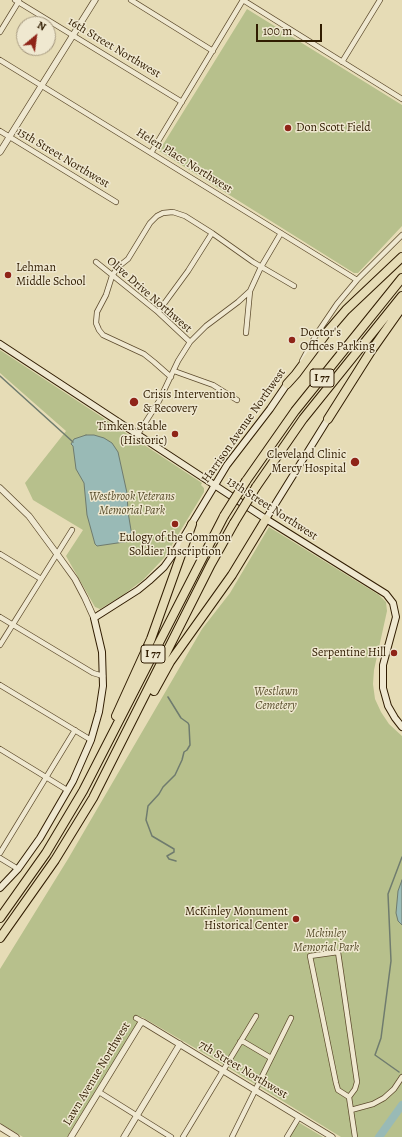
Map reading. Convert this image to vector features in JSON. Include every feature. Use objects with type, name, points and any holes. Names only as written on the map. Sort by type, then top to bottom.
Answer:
[{"type":"highway","points":[[287,384],[346,310],[402,256]]},
{"type":"highway","name":"I 77","points":[[0,918],[46,853],[83,791],[224,516],[283,426],[402,278]]},
{"type":"highway","name":"I 77","points":[[0,938],[62,848],[93,798],[208,570],[256,487],[303,419],[402,296]]},
{"type":"highway","points":[[328,419],[370,351],[402,307]]},
{"type":"highway","points":[[111,764],[125,746],[164,672],[232,575],[266,519]]},
{"type":"highway","points":[[83,791],[97,754],[148,646],[192,524]]},
{"type":"main road","name":"13th Street Northwest","points":[[0,344],[266,519],[382,591],[391,600],[395,611],[395,620],[383,666],[382,682],[388,706],[402,727]]},
{"type":"main road","name":"Harrison Avenue Northwest","points":[[94,618],[138,590],[157,574],[174,553],[236,453],[287,384]]},
{"type":"main road","points":[[266,519],[328,419]]},
{"type":"main road","points":[[0,888],[18,869],[40,838],[67,790],[91,740],[99,712],[103,686],[100,638],[94,618]]},
{"type":"street","points":[[0,152],[95,0]]},
{"type":"street","points":[[131,0],[212,51]]},
{"type":"street","points":[[151,153],[243,0],[402,99]]},
{"type":"street","points":[[342,62],[380,0]]},
{"type":"street","points":[[0,32],[18,1]]},
{"type":"street","name":"16th Street Northwest","points":[[18,1],[182,102]]},
{"type":"street","name":"Helen Place Northwest","points":[[0,60],[357,280]]},
{"type":"street","name":"15th Street Northwest","points":[[0,131],[116,202]]},
{"type":"street","points":[[171,378],[144,354],[107,337],[99,330],[96,323],[96,316],[112,276],[118,267],[128,259],[150,223],[157,216],[163,213],[179,213],[212,233],[261,267],[294,286]]},
{"type":"street","points":[[158,312],[188,271],[212,233]]},
{"type":"street","points":[[246,333],[250,291],[261,267],[281,233]]},
{"type":"street","name":"Harrison Avenue Northwest","points":[[287,384],[325,321],[357,280],[402,236]]},
{"type":"street","name":"Olive Drive Northwest","points":[[96,262],[158,312],[190,342]]},
{"type":"street","points":[[138,434],[159,402],[183,352],[190,342],[206,326],[250,291]]},
{"type":"street","points":[[174,371],[213,385],[237,400]]},
{"type":"street","points":[[0,488],[29,516],[57,554],[82,592],[94,618]]},
{"type":"street","points":[[0,645],[72,530]]},
{"type":"street","points":[[0,554],[41,579]]},
{"type":"street","points":[[0,617],[93,673],[103,676]]},
{"type":"street","points":[[0,684],[91,740]]},
{"type":"street","points":[[0,853],[75,730]]},
{"type":"street","points":[[0,750],[67,790]]},
{"type":"street","points":[[0,858],[18,869]]},
{"type":"street","points":[[349,1097],[340,1092],[336,1083],[310,956],[338,952],[357,1082],[355,1089],[349,1097],[355,1137]]},
{"type":"street","points":[[183,1137],[256,1016]]},
{"type":"street","points":[[136,1018],[143,1022]]},
{"type":"street","points":[[232,1137],[291,1018]]},
{"type":"street","name":"7th Street Northwest","points":[[143,1022],[332,1137]]},
{"type":"street","name":"Lawn Avenue Northwest","points":[[71,1137],[143,1022]]},
{"type":"street","points":[[240,1042],[244,1042],[271,1058]]},
{"type":"street","points":[[124,1137],[180,1044]]},
{"type":"street","points":[[351,1110],[373,1104],[384,1098],[394,1089],[402,1077]]},
{"type":"street","points":[[99,1092],[171,1137]]},
{"type":"street","points":[[286,1137],[299,1117]]},
{"type":"street","points":[[0,1127],[16,1137]]},
{"type":"green space","name":"Don Scott Field","points":[[247,9],[402,105],[402,226],[358,273],[354,273],[159,151]]},
{"type":"green space","name":"Westbrook Veterans Memorial Park","points":[[0,350],[202,483],[201,485],[204,488],[204,492],[164,558],[143,580],[123,595],[100,609],[95,607],[66,556],[83,530],[33,500],[25,483],[66,431],[0,373]]},
{"type":"green space","name":"Westlawn Cemetery","points":[[269,527],[379,595],[386,602],[387,611],[374,670],[373,684],[375,699],[381,712],[389,724],[402,736],[402,1137],[341,1137],[224,1065],[142,1017],[67,1137],[23,1137],[0,1123],[0,969],[68,859],[202,629],[230,593]]},
{"type":"green space","points":[[298,1122],[323,1137],[290,1137]]},
{"type":"water","points":[[86,435],[94,435],[104,438],[112,443],[118,452],[127,493],[128,512],[132,536],[131,541],[97,546],[95,544],[87,515],[84,483],[76,469],[73,446],[71,444],[74,439]]},
{"type":"water","points":[[402,880],[402,925],[398,921],[396,913],[398,891]]},
{"type":"waterway","points":[[0,376],[73,442]]},
{"type":"waterway","points":[[168,697],[181,718],[189,725],[190,745],[184,752],[175,775],[148,806],[146,820],[152,836],[174,849],[174,852],[167,856],[169,859],[176,861]]},
{"type":"waterway","points":[[399,1072],[375,1055],[381,1038],[391,961],[388,894],[402,857]]},
{"type":"waterway","points":[[379,1137],[402,1105]]},
{"type":"place","name":"Don Scott Field","points":[[288,128]]},
{"type":"place","name":"Lehman Middle School","points":[[8,275]]},
{"type":"place","name":"Doctor's Offices Parking","points":[[292,340]]},
{"type":"place","name":"Crisis Intervention & Recovery","points":[[134,402]]},
{"type":"place","name":"Timken Stable (Historic)","points":[[175,434]]},
{"type":"place","name":"Cleveland Clinic Mercy Hospital","points":[[355,462]]},
{"type":"place","name":"Eulogy of the Common Soldier Inscription","points":[[175,524]]},
{"type":"place","name":"Serpentine Hill","points":[[394,653]]},
{"type":"place","name":"McKinley Monument Historical Center","points":[[296,919]]},
{"type":"park label","name":"Mckinley Memorial Park","points":[[326,941]]}]
